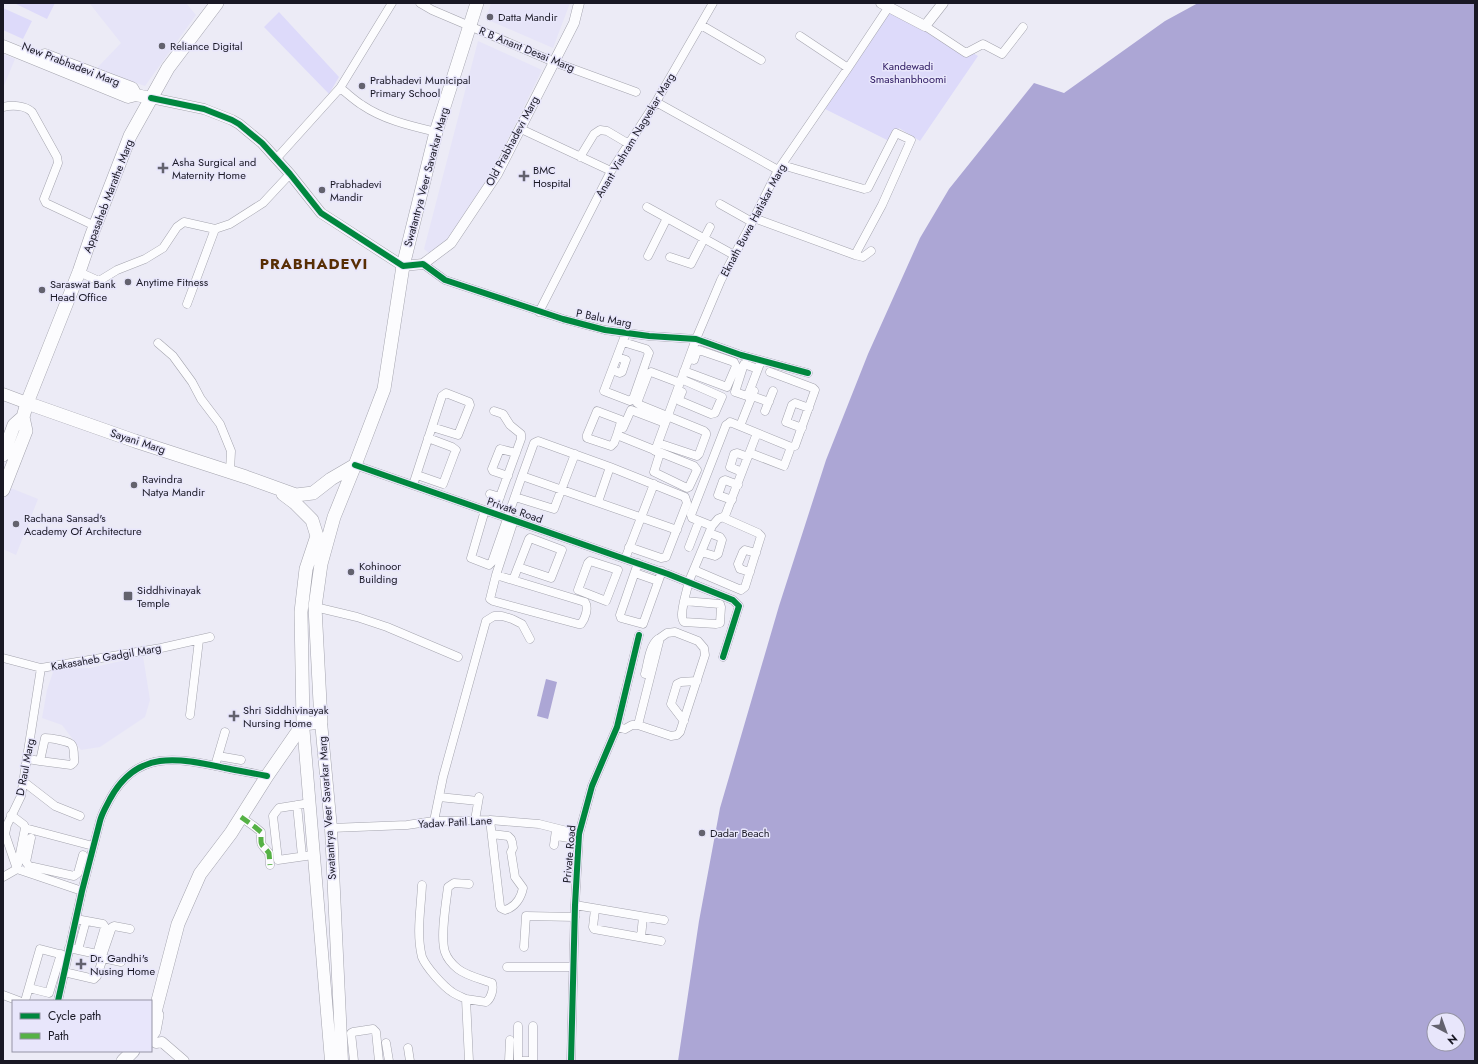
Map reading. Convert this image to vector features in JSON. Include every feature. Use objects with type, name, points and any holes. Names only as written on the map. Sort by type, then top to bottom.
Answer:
[{"type":"main road","name":"Appasaheb Marathe Marg","points":[[23,417],[130,136],[168,68],[217,3]]},
{"type":"main road","name":"Swatantrya Veer Savarkar Marg","points":[[345,1054],[331,828],[321,722],[315,607],[321,564],[334,517],[384,389],[402,266],[436,132],[471,26],[477,3]]},
{"type":"main road","name":"New Prabhadevi Marg","points":[[3,38],[132,88],[136,95]]},
{"type":"main road","name":"New Prabhadevi Marg","points":[[3,46],[128,97],[136,95],[152,98]]},
{"type":"main road","name":"Sayani Marg","points":[[3,394],[27,404],[135,441],[230,471],[296,496],[313,493],[331,479],[355,464]]},
{"type":"main road","points":[[3,455],[14,425],[23,417],[26,431],[3,490]]},
{"type":"main road","name":"Swatantrya Veer Savarkar Marg","points":[[273,487],[294,503],[312,520],[316,536],[306,569],[301,612],[304,724],[310,803],[308,856],[331,1061]]},
{"type":"main road","points":[[154,1036],[157,1015],[153,1014],[178,924],[200,874],[241,817],[267,776],[304,724],[321,722]]},
{"type":"main road","points":[[123,1061],[132,1052]]},
{"type":"street","points":[[276,159],[340,88],[392,3]]},
{"type":"street","name":"R B Anant Desai Marg","points":[[420,3],[432,10],[554,62],[636,92]]},
{"type":"street","name":"Old Prabhadevi Marg","points":[[423,264],[451,242],[497,174],[574,23],[579,3]]},
{"type":"street","name":"Anant Vishram Nagvekar Marg","points":[[539,312],[611,172],[656,102],[713,3]]},
{"type":"street","points":[[925,26],[943,3]]},
{"type":"street","points":[[884,5],[925,26],[966,53],[983,44],[1002,54],[1023,27]]},
{"type":"street","name":"Eknath Buwa Hatiskar Marg","points":[[659,448],[696,467],[697,470],[689,488],[655,473],[654,471],[659,448],[696,339],[721,280],[780,167],[848,68],[884,5]]},
{"type":"street","points":[[701,25],[762,60]]},
{"type":"street","points":[[800,36],[848,68]]},
{"type":"street","points":[[340,88],[362,106],[384,117],[436,132]]},
{"type":"street","name":"New Prabhadevi Marg","points":[[152,98],[204,109],[232,120],[262,143],[290,174],[321,213],[402,266]]},
{"type":"street","points":[[656,102],[780,167],[864,189],[868,188],[896,133],[911,140],[882,205],[855,255]]},
{"type":"street","points":[[3,107],[20,106],[25,107],[32,112],[57,157],[58,163],[44,199],[46,203],[95,226]]},
{"type":"street","points":[[598,123],[630,142]]},
{"type":"street","points":[[521,128],[611,172]]},
{"type":"street","points":[[580,157],[594,134],[600,130],[607,131],[630,142]]},
{"type":"street","points":[[79,272],[99,281],[117,270],[145,259],[163,248],[177,226],[184,222],[215,229],[230,224],[263,203],[290,174]]},
{"type":"street","points":[[720,204],[753,220],[855,255],[863,257],[871,251]]},
{"type":"street","points":[[647,207],[734,255]]},
{"type":"street","points":[[648,256],[667,218]]},
{"type":"street","points":[[670,257],[691,264],[710,227]]},
{"type":"street","points":[[187,304],[215,229]]},
{"type":"street","points":[[402,266],[423,264]]},
{"type":"street","name":"P Balu Marg","points":[[423,264],[445,280],[539,312],[605,330],[649,336],[696,339],[762,364],[808,374]]},
{"type":"street","points":[[623,342],[646,349],[649,353],[632,400],[604,392],[626,333]]},
{"type":"street","points":[[158,343],[174,356],[220,424],[231,451],[230,471]]},
{"type":"street","points":[[668,420],[638,405],[637,399],[648,374],[651,372],[684,377],[727,387],[736,364],[698,349],[684,377],[679,399],[680,401],[714,414],[722,398],[721,395],[684,377]]},
{"type":"street","points":[[740,426],[752,396],[762,364]]},
{"type":"street","points":[[742,472],[730,467],[734,454],[749,455],[782,466],[785,465],[791,447],[795,446],[815,392],[814,389],[770,372]]},
{"type":"street","points":[[765,411],[774,391]]},
{"type":"street","points":[[413,485],[442,396],[444,394],[469,402],[470,405],[458,435],[432,427]]},
{"type":"street","points":[[752,396],[769,402]]},
{"type":"street","points":[[802,428],[786,422],[792,405],[795,403],[809,408]]},
{"type":"street","points":[[618,436],[621,420],[599,411],[596,412],[587,438],[611,446],[618,436],[631,410],[704,431],[706,433],[697,456],[659,448],[618,436]]},
{"type":"street","points":[[494,411],[503,414],[510,425],[521,434],[521,439],[494,513]]},
{"type":"street","points":[[701,552],[715,556],[718,554],[722,540],[710,529],[691,516],[726,425],[730,422],[791,447]]},
{"type":"street","points":[[724,518],[757,433]]},
{"type":"street","points":[[417,475],[443,484],[456,450],[428,438]]},
{"type":"street","points":[[496,575],[585,602],[587,607],[583,621],[581,624],[578,624],[491,600],[490,595],[511,519],[515,497],[533,445],[536,441],[540,441],[683,495],[687,500],[687,503],[667,556],[663,559],[630,546]]},
{"type":"street","points":[[508,476],[493,471],[492,469],[500,449],[516,453]]},
{"type":"street","points":[[515,497],[552,509],[555,507],[575,454]]},
{"type":"street","name":"Private Road","points":[[355,464],[665,572],[733,600],[739,606],[723,657]]},
{"type":"street","points":[[598,502],[610,467]]},
{"type":"street","points":[[522,476],[677,530]]},
{"type":"street","points":[[732,500],[720,496],[718,493],[724,480],[738,484]]},
{"type":"street","points":[[625,559],[654,484]]},
{"type":"street","points":[[490,494],[500,497]]},
{"type":"street","points":[[485,510],[471,557],[472,559],[489,565],[491,564],[511,519]]},
{"type":"street","points":[[684,600],[720,604],[720,623],[684,622],[682,618],[684,600],[689,581],[710,529],[718,520],[724,518],[760,535],[761,538],[745,587],[741,590],[694,570]]},
{"type":"street","points":[[689,547],[690,535],[699,521]]},
{"type":"street","points":[[513,580],[518,567],[530,538],[562,550],[551,578],[518,567]]},
{"type":"street","points":[[750,572],[740,569],[738,564],[745,550],[756,554]]},
{"type":"street","points":[[605,566],[610,553]]},
{"type":"street","points":[[591,561],[605,566],[618,571],[606,600],[578,590],[588,562],[591,561]]},
{"type":"street","points":[[638,563],[620,615],[621,618],[643,624],[658,581],[665,572]]},
{"type":"street","points":[[635,573],[658,581]]},
{"type":"street","points":[[315,607],[387,626],[458,657]]},
{"type":"street","points":[[434,821],[442,777],[486,621],[494,616],[502,616],[512,619],[522,624],[530,639]]},
{"type":"street","points":[[617,727],[625,729],[635,725],[671,736],[677,735],[680,732],[705,655],[704,648],[698,642],[675,632],[667,633],[655,641],[652,647],[635,725]]},
{"type":"street","name":"Private Road","points":[[571,1061],[575,918],[575,847],[592,786],[617,727],[639,634]]},
{"type":"street","name":"Kakasaheb Gadgil Marg","points":[[3,658],[41,668],[161,648],[210,637]]},
{"type":"street","points":[[190,715],[199,640]]},
{"type":"street","name":"D Raul Marg","points":[[17,870],[5,834],[7,825],[21,796],[28,759],[41,668]]},
{"type":"street","points":[[684,721],[671,704],[677,684],[681,682],[697,681]]},
{"type":"street","points":[[215,766],[225,732]]},
{"type":"street","points":[[28,759],[72,765],[74,762],[72,745],[69,742],[45,738],[40,760]]},
{"type":"street","points":[[218,756],[241,760]]},
{"type":"street","points":[[3,877],[17,870],[50,871],[72,876],[78,873],[93,846],[102,814],[112,796],[128,776],[140,767],[161,760],[188,761],[267,776]]},
{"type":"street","points":[[24,782],[54,806],[80,816]]},
{"type":"street","points":[[439,797],[479,799],[475,820]]},
{"type":"street","points":[[273,862],[275,813],[279,808],[310,803]]},
{"type":"street","points":[[273,862],[308,856],[297,805]]},
{"type":"street","points":[[12,815],[24,825],[28,838],[23,857],[17,870]]},
{"type":"street","points":[[241,817],[259,830],[262,846],[268,851],[273,862]]},
{"type":"street","points":[[490,820],[500,906],[505,910],[512,907],[518,901],[522,894],[523,888],[515,877],[511,852],[513,848],[511,839],[508,836],[492,834]]},
{"type":"street","name":"Yadav Patil Lane","points":[[331,828],[407,825],[434,821],[490,820],[539,824],[557,832],[579,834]]},
{"type":"street","points":[[24,828],[93,846]]},
{"type":"street","points":[[554,845],[557,832],[574,838],[575,847]]},
{"type":"street","points":[[23,857],[28,865],[48,880],[82,891]]},
{"type":"street","points":[[29,988],[49,993],[66,953],[76,919],[82,891],[84,860]]},
{"type":"street","points":[[48,880],[50,871]]},
{"type":"street","points":[[63,884],[66,875]]},
{"type":"street","points":[[422,886],[419,931],[423,958],[434,974],[452,992],[466,999],[486,1002],[490,998],[493,985],[492,983],[459,970],[452,963],[445,952],[443,939],[448,887],[454,883],[469,884]]},
{"type":"street","points":[[575,906],[664,920]]},
{"type":"street","points":[[595,909],[594,929],[661,941]]},
{"type":"street","points":[[524,947],[526,916],[575,918]]},
{"type":"street","points":[[641,937],[643,916]]},
{"type":"street","points":[[25,1000],[40,949],[120,964],[102,957],[101,950],[105,925],[76,919]]},
{"type":"street","points":[[78,950],[85,924]]},
{"type":"street","points":[[66,953],[78,950],[95,954],[101,950],[113,926],[130,929]]},
{"type":"street","points":[[58,1000],[66,953]]},
{"type":"street","points":[[64,972],[94,979],[97,976],[102,961]]},
{"type":"street","points":[[507,967],[573,967]]},
{"type":"street","points":[[3,995],[16,1000]]},
{"type":"street","points":[[466,999],[469,1061]]},
{"type":"street","points":[[518,1026],[518,1061],[533,1061],[533,1026]]},
{"type":"street","points":[[354,1061],[345,1054],[352,1032],[373,1029],[376,1032],[379,1061]]},
{"type":"street","points":[[154,1036],[184,1061]]},
{"type":"street","points":[[509,1061],[510,1040]]},
{"type":"street","points":[[386,1043],[389,1061]]},
{"type":"street","points":[[408,1048],[409,1059]]},
{"type":"shaded area","points":[[186,3],[196,15],[145,86],[96,69],[121,43],[90,4]]},
{"type":"shaded area","points":[[491,3],[570,3],[553,48],[486,19]]},
{"type":"shaded area","points":[[1198,3],[1475,3],[1475,1061],[678,1061],[699,921],[720,808],[779,606],[826,460],[868,354],[920,238],[949,189],[1034,83],[1064,93],[1165,21]]},
{"type":"shaded area","points":[[478,41],[542,70],[491,173],[442,248],[431,255],[424,249]]},
{"type":"shaded area","points":[[3,54],[15,59],[3,88]]},
{"type":"shaded area","name":"Rachana Sansad's Academy Of Architecture","points":[[8,487],[38,499],[16,555],[3,549],[3,499]]},
{"type":"shaded area","points":[[143,656],[150,700],[145,717],[100,747],[81,750],[62,725],[42,718],[47,690],[54,669],[90,668]]},
{"type":"shaded area","points":[[546,679],[557,682],[548,719],[537,716]]},
{"type":"green space","points":[[14,3],[55,3],[47,19]]},
{"type":"green space","name":"Kandewadi Smashanbhoomi","points":[[893,6],[978,56],[920,141],[899,128],[889,141],[825,109]]},
{"type":"green space","points":[[3,8],[32,21],[23,39],[3,30]]},
{"type":"green space","points":[[279,12],[339,77],[329,94],[264,27]]},
{"type":"marked path","points":[[241,817],[261,832],[261,843],[269,853],[270,865]]},
{"type":"cycle path","points":[[151,98],[204,109],[239,124],[262,143],[290,174],[321,213],[403,266],[423,264],[445,280],[563,319],[605,330],[649,336],[696,339],[741,355],[808,373]]},
{"type":"cycle path","points":[[355,465],[668,574],[733,600],[739,606],[723,657]]},
{"type":"cycle path","points":[[571,1061],[575,905],[579,834],[592,786],[617,727],[639,635]]},
{"type":"cycle path","points":[[58,1000],[82,891],[100,821],[110,799],[121,783],[133,772],[146,765],[160,761],[175,760],[208,764],[267,776]]},
{"type":"place","name":"Datta Mandir","points":[[490,17]]},
{"type":"place","name":"Reliance Digital","points":[[162,46]]},
{"type":"place","name":"Prabhadevi Municipal Primary School","points":[[362,86]]},
{"type":"place","name":"Asha Surgical and Maternity Home","points":[[163,168]]},
{"type":"place","name":"BMC Hospital","points":[[524,176]]},
{"type":"place","name":"Prabhadevi Mandir","points":[[322,190]]},
{"type":"place","name":"Anytime Fitness","points":[[128,282]]},
{"type":"place","name":"Saraswat Bank Head Office","points":[[42,290]]},
{"type":"place","name":"Ravindra Natya Mandir","points":[[134,485]]},
{"type":"place","name":"Rachana Sansad's Academy Of Architecture","points":[[16,524]]},
{"type":"place","name":"Kohinoor Building","points":[[351,572]]},
{"type":"place","name":"Siddhivinayak Temple","points":[[128,596]]},
{"type":"place","name":"Shri Siddhivinayak Nursing Home","points":[[234,716]]},
{"type":"place","name":"Dadar Beach","points":[[702,833]]},
{"type":"place","name":"Dr. Gandhi's Nusing Home","points":[[81,964]]},
{"type":"district","name":"PRABHADEVI","points":[[314,264]]}]
